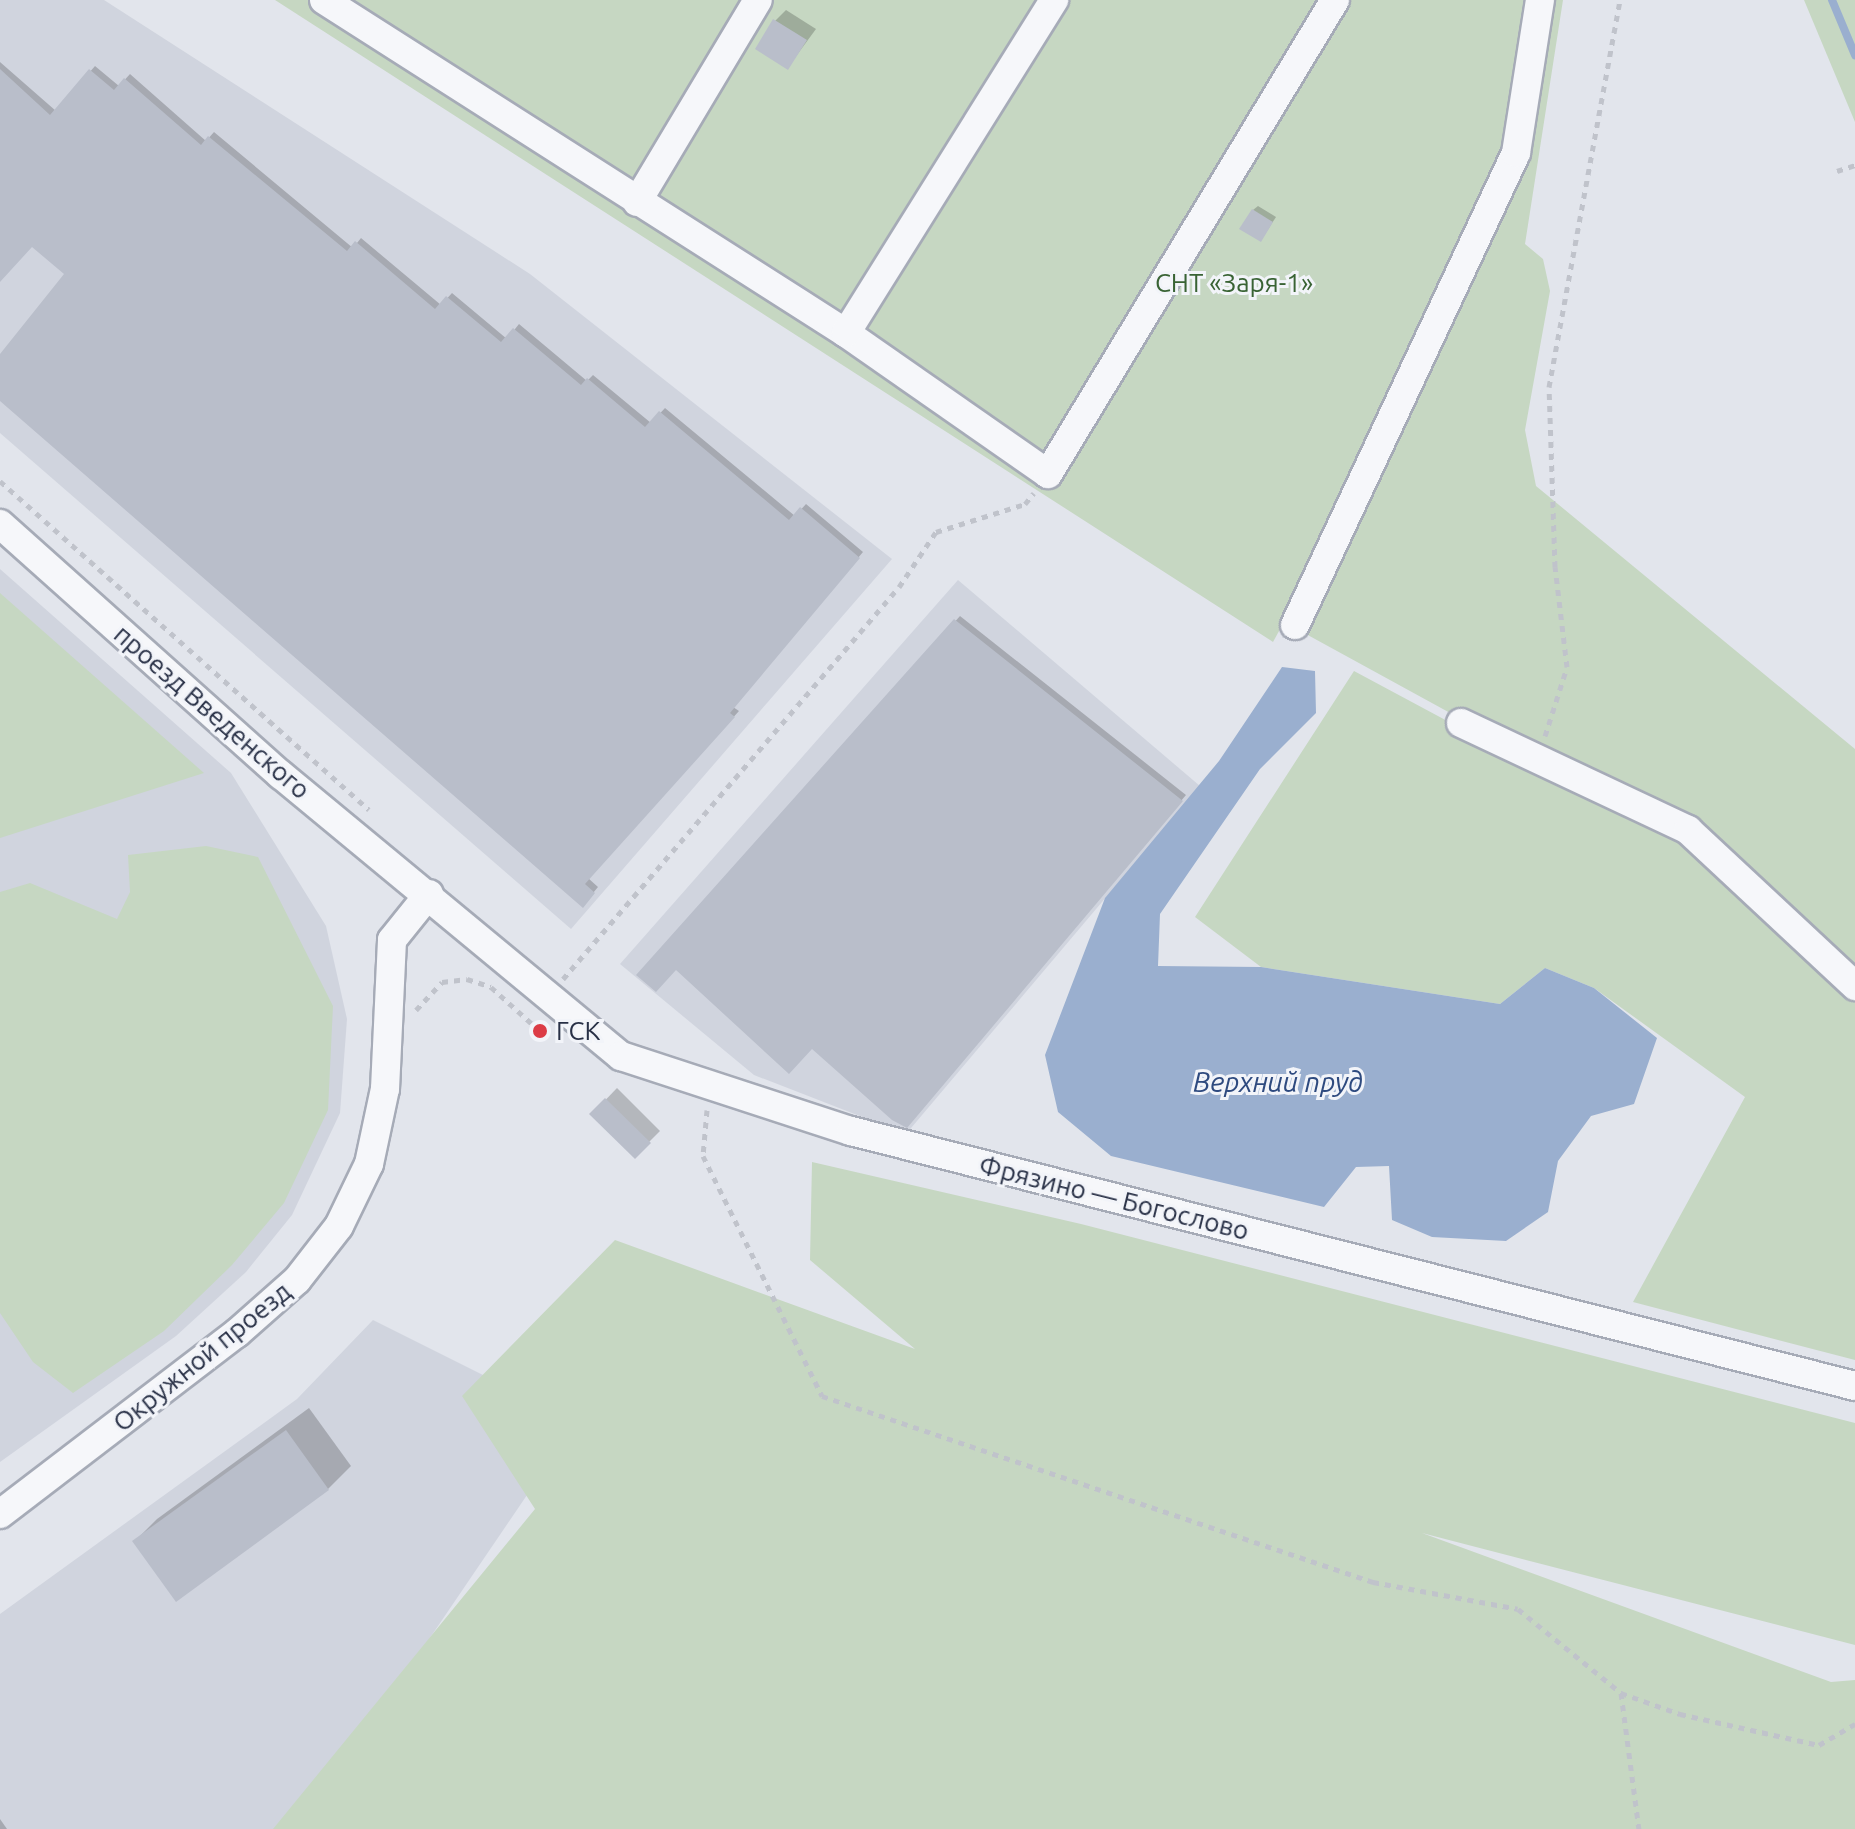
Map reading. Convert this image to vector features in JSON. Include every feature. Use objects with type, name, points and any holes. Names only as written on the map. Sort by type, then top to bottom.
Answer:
[{"type":"street","points":[[637,202],[758,0]]},
{"type":"street","points":[[846,333],[1054,0]]},
{"type":"street","points":[[338,4],[637,202],[846,333],[1048,474],[1335,0]]},
{"type":"street","points":[[1295,625],[1516,153],[1540,0]]},
{"type":"street","name":"проезд Введенского","points":[[0,524],[281,775],[429,894]]},
{"type":"street","points":[[1461,723],[1688,830],[1855,986]]},
{"type":"street","name":"Фрязино — Богослово","points":[[429,894],[621,1056],[709,1089],[851,1131],[1855,1386]]},
{"type":"street","name":"Окружной проезд","points":[[0,1514],[237,1333],[297,1280],[339,1226],[369,1164],[385,1089],[392,940],[429,894]]},
{"type":"path","points":[[1537,760],[1567,667],[1555,567],[1549,387],[1620,0]]},
{"type":"path","points":[[1837,171],[1855,165]]},
{"type":"path","points":[[549,995],[899,587],[936,532],[1025,504],[1048,474]]},
{"type":"path","points":[[0,481],[375,815]]},
{"type":"path","points":[[709,1089],[703,1156],[822,1396],[1373,1582],[1518,1609],[1621,1693],[1680,1714],[1819,1745],[1855,1724]]},
{"type":"path","points":[[1621,1693],[1639,1829]]},
{"type":"shaded area","points":[[0,0],[104,0],[530,274],[892,559],[571,929],[0,433]]},
{"type":"shaded area","points":[[0,569],[231,773],[326,926],[347,1019],[340,1113],[292,1215],[246,1272],[176,1336],[0,1462]]},
{"type":"shaded area","points":[[958,580],[1200,786],[906,1134],[754,1075],[620,964]]},
{"type":"shaded area","points":[[373,1320],[499,1383],[544,1470],[300,1829],[0,1829],[0,1614],[297,1399]]},
{"type":"green space","name":"СНТ «Заря-1»","points":[[275,0],[1563,0],[1525,244],[1543,259],[1550,291],[1525,430],[1536,486],[1855,749],[1855,1360],[1633,1302],[1745,1097],[1594,988],[1545,968],[1500,1004],[1261,967],[1195,917],[1354,671],[1451,723],[1452,714],[1284,622],[1273,642]]},
{"type":"green space","points":[[1804,0],[1855,0],[1855,122]]},
{"type":"green space","points":[[0,593],[204,773],[0,838]]},
{"type":"green space","points":[[206,846],[258,857],[333,1006],[328,1110],[284,1203],[232,1265],[164,1331],[73,1393],[33,1362],[0,1313],[0,892],[30,883],[117,919],[130,892],[128,855]]},
{"type":"green space","points":[[812,1162],[1081,1224],[1855,1423],[1855,1645],[1422,1533],[1831,1682],[1855,1680],[1855,1829],[273,1829],[535,1509],[462,1396],[615,1240],[915,1349],[810,1260]]},
{"type":"water","name":"Верхний пруд","points":[[1282,667],[1315,671],[1316,713],[1260,769],[1160,914],[1158,966],[1261,967],[1500,1004],[1545,968],[1594,988],[1657,1038],[1634,1104],[1591,1116],[1558,1161],[1548,1212],[1506,1241],[1432,1237],[1392,1220],[1389,1166],[1356,1167],[1324,1207],[1111,1156],[1058,1112],[1045,1055],[1105,898],[1219,761]]},
{"type":"building","points":[[773,19],[807,40],[788,70],[755,49]]},
{"type":"building","points":[[0,69],[50,115],[89,69],[114,90],[124,78],[201,145],[208,136],[347,251],[355,241],[435,309],[446,296],[501,342],[513,328],[581,385],[587,378],[645,427],[659,411],[789,520],[800,507],[860,558],[730,713],[735,717],[585,884],[595,893],[583,908],[0,401],[0,354],[64,274],[32,247],[0,282]]},
{"type":"building","points":[[1252,209],[1273,222],[1261,242],[1239,229]]},
{"type":"building","points":[[954,619],[1183,801],[907,1128],[892,1120],[812,1049],[789,1074],[676,970],[656,992],[636,975]]},
{"type":"building","points":[[605,1098],[651,1143],[635,1159],[589,1114]]},
{"type":"building","points":[[286,1430],[329,1490],[176,1602],[132,1541]]},
{"type":"waterway","points":[[1832,0],[1855,55]]},
{"type":"place","name":"ГСК","points":[[540,1031]]}]
